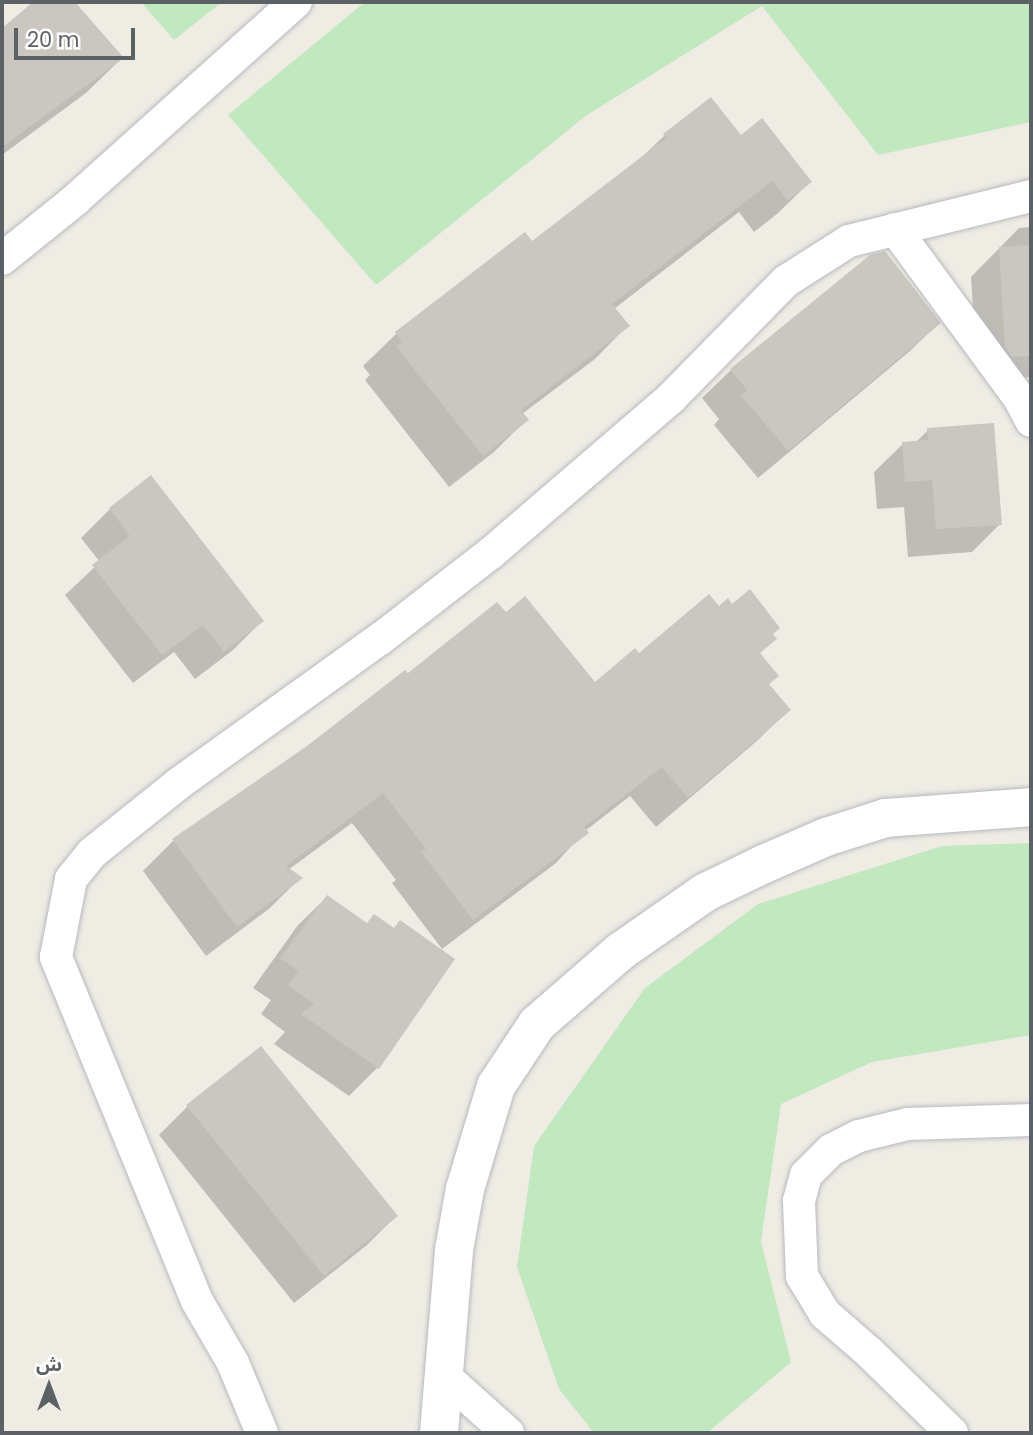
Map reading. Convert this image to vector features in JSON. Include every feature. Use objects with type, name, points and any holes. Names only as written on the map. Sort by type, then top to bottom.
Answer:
[{"type":"street","points":[[2,258],[75,200],[296,2]]},
{"type":"street","points":[[262,1433],[233,1363],[197,1301],[55,957],[71,879],[92,853],[178,784],[380,639],[491,553],[671,398],[786,281],[849,241],[1031,195]]},
{"type":"street","points":[[895,229],[1020,398],[1031,421]]},
{"type":"street","points":[[439,1433],[454,1250],[466,1189],[496,1086],[537,1024],[621,951],[706,892],[764,864],[826,837],[886,818],[1031,807]]},
{"type":"street","points":[[952,1433],[870,1353],[825,1314],[803,1276],[799,1201],[806,1175],[831,1150],[859,1136],[908,1124],[1031,1120]]},
{"type":"street","points":[[442,1374],[508,1433]]},
{"type":"green space","points":[[141,2],[222,2],[174,40]]},
{"type":"green space","points":[[365,2],[1031,2],[1031,122],[878,155],[762,6],[587,115],[376,285],[228,115]]},
{"type":"green space","points":[[1031,843],[1031,1035],[872,1062],[781,1104],[761,1241],[791,1362],[707,1433],[594,1433],[559,1389],[517,1267],[534,1146],[645,988],[758,904],[942,846]]},
{"type":"building","points":[[33,2],[75,2],[124,58],[2,147],[2,28]]},
{"type":"building","points":[[711,97],[741,135],[762,118],[812,182],[788,200],[772,181],[612,304],[630,326],[521,410],[529,420],[483,456],[396,346],[402,342],[395,332],[525,232],[532,241],[666,138],[663,134]]},
{"type":"building","points":[[1031,245],[1031,356],[1012,357],[1005,348],[999,247]]},
{"type":"building","points":[[885,251],[941,323],[788,451],[741,395],[747,390],[730,369],[870,255]]},
{"type":"building","points":[[994,423],[1002,525],[936,529],[932,480],[905,482],[902,442],[928,440],[927,428]]},
{"type":"building","points":[[151,475],[264,621],[224,652],[203,625],[162,655],[92,565],[130,536],[109,508]]},
{"type":"building","points":[[750,589],[780,628],[773,634],[777,639],[760,653],[779,676],[769,684],[791,710],[688,798],[662,767],[584,827],[589,833],[473,920],[421,852],[426,849],[383,793],[286,866],[303,878],[237,927],[172,839],[307,746],[405,670],[408,673],[497,602],[506,612],[525,596],[595,682],[635,648],[639,653],[709,594],[719,606],[728,598],[732,604]]},
{"type":"building","points":[[327,895],[367,923],[374,914],[394,928],[400,920],[455,959],[379,1069],[301,1014],[314,1004],[288,985],[298,971],[280,958]]},
{"type":"building","points":[[261,1046],[398,1216],[324,1276],[186,1105]]}]
